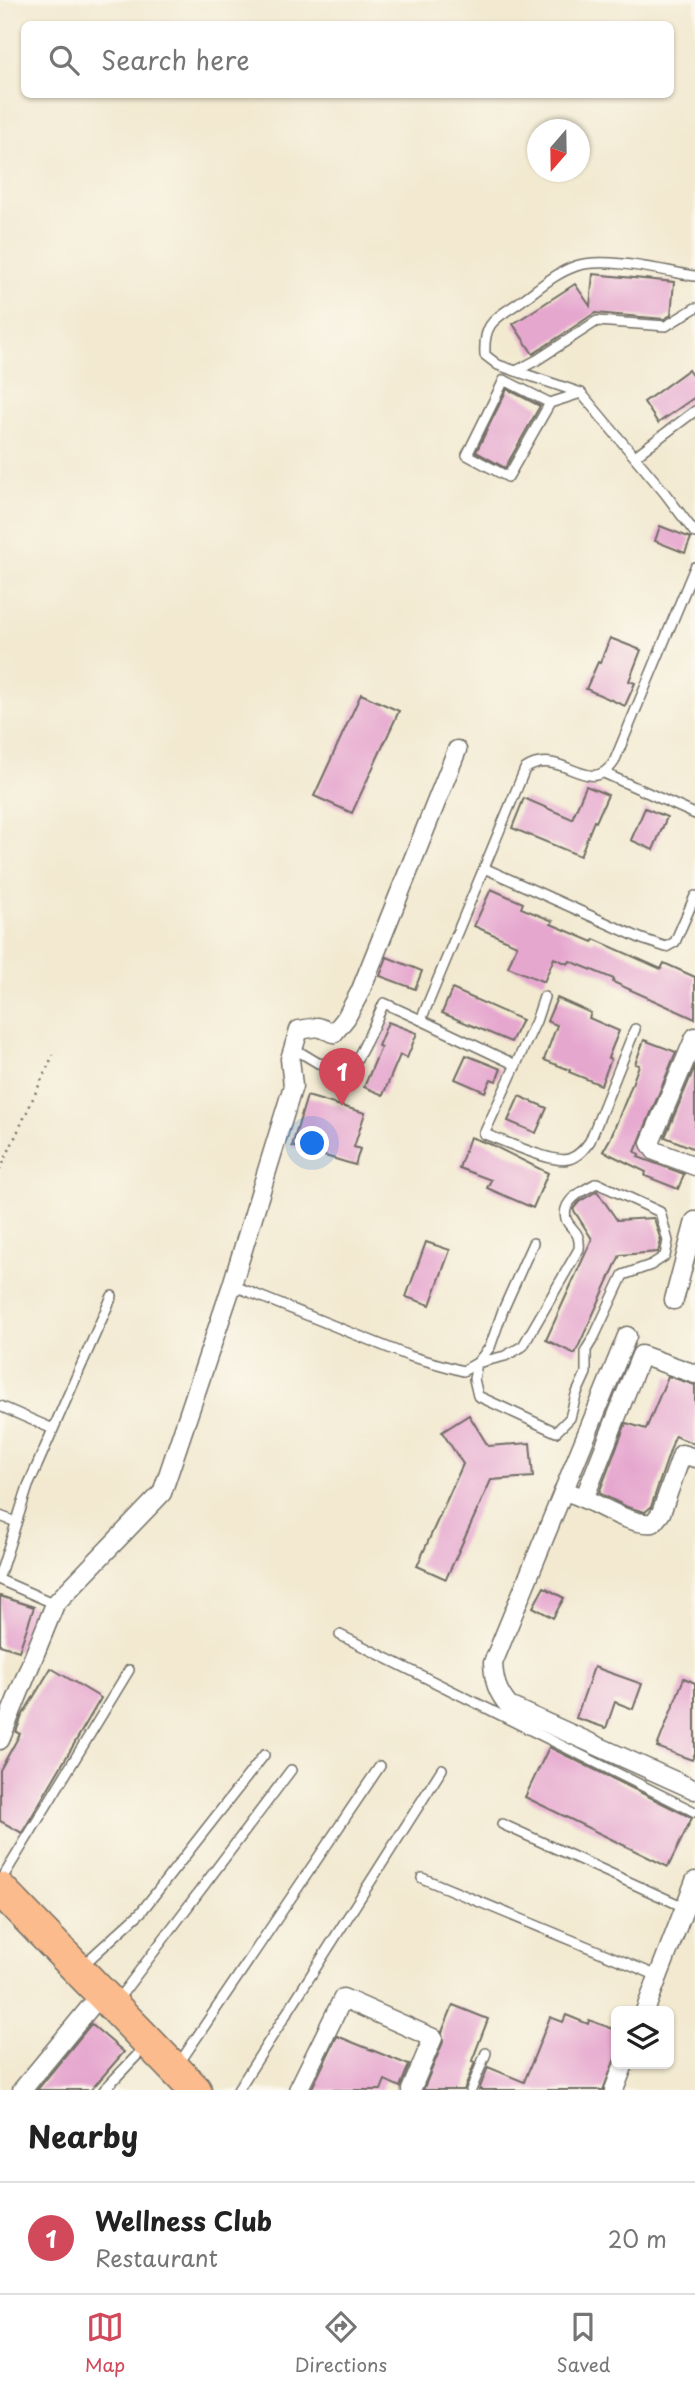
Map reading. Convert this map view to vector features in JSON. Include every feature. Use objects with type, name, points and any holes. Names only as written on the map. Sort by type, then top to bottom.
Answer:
[{"type":"highway","points":[[0,1889],[185,2080]]},
{"type":"street","points":[[0,1740],[55,1604],[162,1493],[232,1285],[293,1086],[290,1059],[292,1047],[299,1030],[318,1027],[334,1033],[346,1018],[360,992],[457,750]]},
{"type":"street","points":[[695,1037],[650,1143],[654,1151],[695,1166]]},
{"type":"street","points":[[674,1300],[695,1221]]},
{"type":"street","points":[[627,1336],[493,1663],[494,1680],[500,1695],[509,1706],[695,1790]]},
{"type":"street","points":[[584,1499],[640,1356],[695,1374]]},
{"type":"street","points":[[563,1492],[645,1524],[653,1522],[661,1513],[682,1454],[695,1458]]},
{"type":"street","points":[[647,2006],[695,1881]]},
{"type":"street","points":[[298,2090],[343,1998],[433,2038],[411,2090]]},
{"type":"street","points":[[22,2090],[107,2000]]},
{"type":"street","points":[[614,2090],[622,2069]]},
{"type":"lane","points":[[695,276],[608,263],[578,265],[549,280],[491,321],[484,337],[485,355],[498,365],[581,393],[695,533]]},
{"type":"lane","points":[[516,371],[597,321],[666,326],[695,308]]},
{"type":"lane","points":[[550,403],[504,380],[467,455],[508,477],[550,403],[581,393]]},
{"type":"lane","points":[[635,456],[695,411]]},
{"type":"lane","points":[[607,774],[695,567]]},
{"type":"lane","points":[[421,1020],[525,769],[536,761],[550,761],[595,777],[607,774],[695,814]]},
{"type":"lane","points":[[484,868],[642,940],[666,947],[675,942],[695,896]]},
{"type":"lane","points":[[544,997],[536,1021],[484,1134],[551,1158],[569,1159],[581,1152],[590,1140],[635,1029]]},
{"type":"lane","points":[[292,1047],[317,1063],[348,1069],[353,1067],[384,1003],[516,1065]]},
{"type":"lane","points":[[232,1285],[408,1356],[463,1371],[477,1363],[505,1356],[523,1346],[573,1261],[579,1242],[574,1228],[566,1220],[567,1208],[575,1195],[597,1183],[660,1212],[668,1241],[665,1256],[651,1265],[623,1275],[586,1350],[586,1373],[570,1418],[556,1432],[478,1396],[474,1379],[477,1363],[490,1347],[503,1310],[533,1243]]},
{"type":"lane","points":[[0,1574],[28,1486],[113,1296]]},
{"type":"lane","points":[[0,1406],[53,1429]]},
{"type":"lane","points":[[0,1516],[16,1522]]},
{"type":"lane","points":[[0,1580],[55,1604]]},
{"type":"lane","points":[[340,1635],[695,1812]]},
{"type":"lane","points":[[0,1882],[129,1670]]},
{"type":"lane","points":[[78,1970],[141,1912],[264,1755]]},
{"type":"lane","points":[[185,2080],[380,1766]]},
{"type":"lane","points":[[238,2090],[442,1769]]},
{"type":"lane","points":[[107,2000],[290,1770]]},
{"type":"lane","points":[[502,1824],[684,1908]]},
{"type":"lane","points":[[422,1878],[658,1976]]},
{"type":"lane","points":[[104,2090],[149,2043]]},
{"type":"lane","points":[[471,2090],[485,2053]]},
{"type":"path","points":[[0,1170],[53,1055]]},
{"type":"building","points":[[593,274],[674,282],[671,315],[664,319],[595,313],[533,354],[513,324],[575,284],[590,306]]},
{"type":"building","points":[[688,370],[695,380],[695,397],[658,423],[644,402]]},
{"type":"building","points":[[507,389],[540,406],[505,468],[476,452]]},
{"type":"building","points":[[660,526],[691,538],[685,553],[655,541]]},
{"type":"building","points":[[610,638],[641,650],[629,681],[635,683],[625,706],[586,689]]},
{"type":"building","points":[[361,694],[399,711],[352,813],[314,796]]},
{"type":"building","points":[[586,786],[608,795],[580,856],[512,828],[524,798],[572,819]]},
{"type":"building","points":[[645,808],[667,817],[653,850],[631,840]]},
{"type":"building","points":[[491,889],[523,903],[521,908],[553,921],[551,924],[593,942],[594,939],[661,969],[664,963],[695,977],[695,1019],[613,982],[614,979],[570,961],[568,964],[554,958],[544,982],[508,967],[517,945],[474,926]]},
{"type":"building","points":[[387,957],[422,971],[415,989],[380,976]]},
{"type":"building","points":[[452,989],[522,1020],[511,1042],[442,1013]]},
{"type":"building","points":[[557,998],[591,1013],[589,1018],[619,1031],[601,1085],[544,1060],[557,1025],[547,1021]]},
{"type":"building","points":[[388,1022],[417,1033],[407,1058],[400,1055],[383,1095],[364,1087]]},
{"type":"building","points":[[644,1040],[676,1052],[635,1152],[640,1154],[638,1157],[684,1174],[678,1189],[645,1176],[646,1172],[603,1151],[628,1095],[639,1065],[635,1064]]},
{"type":"building","points":[[466,1055],[501,1069],[496,1081],[491,1079],[485,1092],[455,1079]]},
{"type":"building","points":[[695,1066],[695,1149],[665,1137]]},
{"type":"building","points":[[307,1096],[365,1113],[354,1147],[360,1149],[355,1165],[292,1146]]},
{"type":"building","points":[[519,1096],[547,1108],[536,1133],[508,1121]]},
{"type":"building","points":[[470,1137],[548,1173],[533,1208],[487,1188],[491,1180],[459,1168]]},
{"type":"building","points":[[597,1191],[617,1220],[654,1218],[661,1241],[658,1252],[620,1255],[575,1354],[546,1340],[592,1239],[573,1209]]},
{"type":"building","points":[[426,1242],[450,1250],[430,1305],[406,1297]]},
{"type":"building","points":[[668,1376],[695,1385],[695,1444],[675,1436],[651,1507],[645,1512],[627,1507],[599,1493],[626,1423],[646,1429]]},
{"type":"building","points":[[469,1415],[488,1446],[530,1443],[533,1477],[491,1480],[446,1579],[417,1566],[463,1464],[442,1432]]},
{"type":"building","points":[[544,1587],[564,1598],[553,1618],[533,1607]]},
{"type":"building","points":[[0,1596],[34,1607],[19,1651],[0,1645]]},
{"type":"building","points":[[594,1667],[642,1684],[633,1709],[615,1702],[606,1728],[576,1718]]},
{"type":"building","points":[[51,1668],[101,1698],[22,1833],[0,1821],[0,1770],[20,1734],[16,1732],[22,1716]]},
{"type":"building","points":[[684,1678],[695,1683],[695,1753],[692,1760],[657,1747]]},
{"type":"building","points":[[549,1747],[692,1818],[668,1867],[525,1797]]},
{"type":"building","points":[[453,2005],[488,2019],[472,2061],[475,2062],[464,2090],[423,2090],[443,2042],[442,2032]]},
{"type":"building","points":[[566,2015],[588,2024],[589,2020],[611,2028],[611,2069],[603,2090],[479,2090],[488,2067],[524,2082],[550,2017],[563,2022]]},
{"type":"building","points":[[91,2024],[124,2052],[91,2090],[37,2090]]},
{"type":"building","points":[[337,2036],[409,2065],[400,2087],[385,2080],[381,2090],[311,2090]]},
{"type":"place","name":"Wellness Club","points":[[342,1106]]}]
